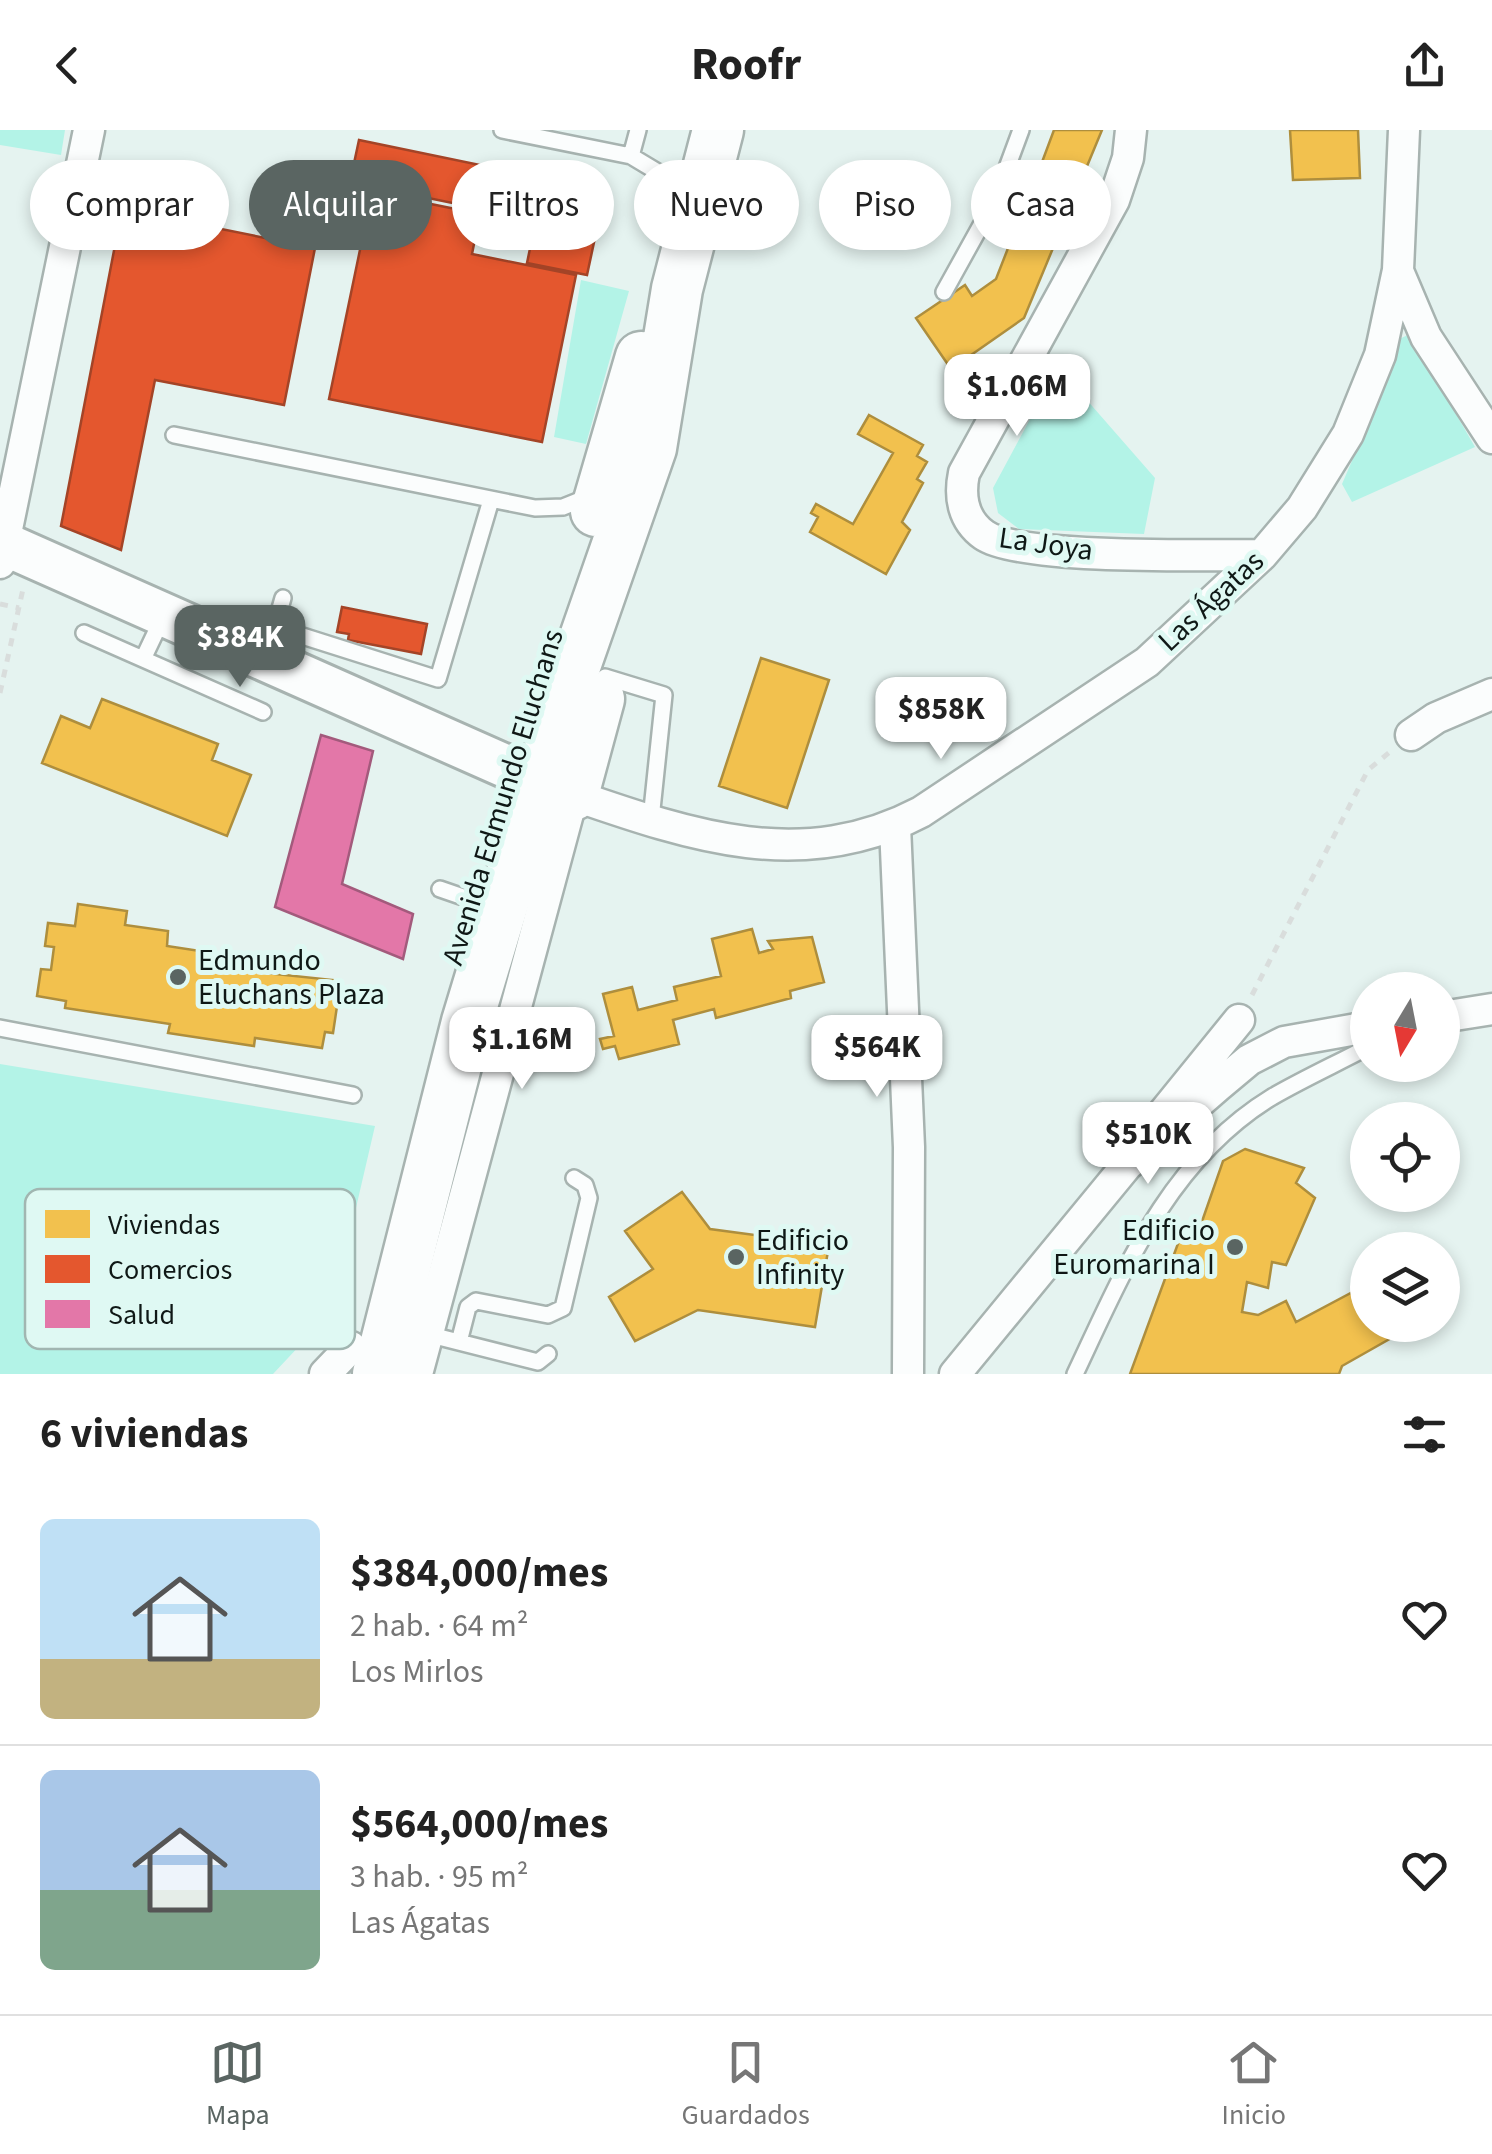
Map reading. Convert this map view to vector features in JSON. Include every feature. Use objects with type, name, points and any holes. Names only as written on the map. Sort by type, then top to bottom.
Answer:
[{"type":"main road","name":"Avenida Edmundo Eluchans","points":[[350,1367],[468,1022],[622,484],[660,408],[682,272],[718,130]]},
{"type":"main road","points":[[539,782],[604,677],[630,568],[622,484]]},
{"type":"main road","name":"Avenida Edmundo Eluchans","points":[[355,1344],[454,894],[539,782]]},
{"type":"street","points":[[89,130],[2,550],[45,561],[164,615],[270,644],[539,782],[418,1374]]},
{"type":"street","name":"La Joya","points":[[1131,130],[1128,158],[1114,200],[964,473],[965,511],[982,534],[1009,545],[1154,556],[1262,555]]},
{"type":"street","name":"Las Ágatas","points":[[539,782],[651,819],[780,848],[834,845],[895,826],[1147,662],[1262,555],[1302,508],[1348,434],[1380,355],[1398,270],[1404,130]]},
{"type":"street","name":"Las Ágatas","points":[[1398,270],[1426,337],[1492,438]]},
{"type":"street","points":[[1410,735],[1492,694]]},
{"type":"street","points":[[895,826],[908,1147],[908,1374]]},
{"type":"street","points":[[1460,1013],[1492,1009]]},
{"type":"street","points":[[955,1374],[1127,1165],[1162,1113],[1239,1020]]},
{"type":"street","points":[[1127,1165],[1263,1052],[1298,1039],[1350,1030]]},
{"type":"lane","points":[[502,130],[631,156],[656,168],[676,190],[688,221],[682,272]]},
{"type":"lane","points":[[631,156],[638,130]]},
{"type":"lane","points":[[944,292],[995,200],[1020,130]]},
{"type":"lane","points":[[174,434],[492,500],[563,508],[622,484]]},
{"type":"lane","points":[[283,598],[270,644],[438,679],[492,500]]},
{"type":"lane","points":[[142,658],[164,615]]},
{"type":"lane","points":[[84,633],[263,712]]},
{"type":"lane","points":[[604,677],[664,694],[651,819]]},
{"type":"lane","points":[[0,1028],[352,1095]]},
{"type":"lane","points":[[1075,1374],[1141,1238],[1162,1202],[1185,1175],[1270,1099],[1350,1057]]},
{"type":"lane","points":[[458,1342],[468,1307],[476,1300],[548,1316],[563,1308],[589,1198],[585,1184],[574,1178]]},
{"type":"lane","points":[[427,1334],[538,1362],[548,1354]]},
{"type":"path","points":[[0,693],[25,580],[38,576],[45,561]]},
{"type":"path","points":[[0,604],[19,608]]},
{"type":"path","points":[[1239,1020],[1368,770],[1410,735]]},
{"type":"green space","points":[[0,130],[65,130],[61,155],[0,145]]},
{"type":"green space","points":[[581,280],[629,291],[586,444],[554,437]]},
{"type":"green space","points":[[1410,334],[1475,447],[1352,502],[1342,484],[1373,412],[1395,341]]},
{"type":"green space","points":[[1058,367],[1155,478],[1144,534],[1019,529],[998,513],[993,488]]},
{"type":"green space","points":[[0,1064],[375,1126],[355,1212],[355,1189],[25,1189],[25,1349],[296,1349],[273,1374],[0,1374]]},
{"type":"building: Viviendas","points":[[1054,130],[1102,130],[1090,160],[1043,160]]},
{"type":"building: Viviendas","points":[[1290,130],[1358,130],[1360,178],[1293,180]]},
{"type":"building: Viviendas","points":[[1007,250],[1052,250],[1024,318],[951,369],[916,318],[965,285],[972,296],[996,279]]},
{"type":"building: Viviendas","points":[[869,415],[923,445],[917,456],[927,462],[917,479],[923,483],[902,522],[910,530],[886,574],[810,532],[818,517],[811,513],[816,504],[853,524],[893,453],[858,434]]},
{"type":"building: Viviendas","points":[[761,658],[829,680],[787,808],[719,786]]},
{"type":"building: Viviendas","points":[[102,699],[218,744],[212,760],[251,775],[227,836],[42,763],[61,716],[90,728]]},
{"type":"building: Viviendas","name":"Edmundo Eluchans Plaza","points":[[78,904],[127,911],[125,925],[168,931],[167,946],[213,953],[210,967],[333,980],[331,992],[339,993],[333,1033],[325,1032],[322,1048],[255,1038],[254,1046],[168,1033],[170,1024],[65,1008],[66,1001],[37,996],[41,969],[51,970],[54,947],[45,946],[48,923],[75,926]]},
{"type":"building: Viviendas","points":[[752,929],[759,953],[773,949],[768,941],[812,937],[824,982],[790,991],[791,998],[716,1018],[714,1009],[673,1020],[679,1044],[619,1059],[615,1046],[603,1049],[600,1039],[614,1036],[603,994],[632,987],[638,1010],[677,1000],[674,987],[721,976],[712,939]]},
{"type":"building: Viviendas","name":"Edificio Euromarina I","points":[[1245,1149],[1304,1168],[1296,1183],[1315,1198],[1286,1265],[1272,1262],[1268,1288],[1247,1282],[1242,1312],[1258,1315],[1286,1301],[1296,1322],[1350,1293],[1350,1342],[1384,1342],[1342,1366],[1339,1374],[1130,1374],[1183,1230],[1198,1233],[1223,1161]]},
{"type":"building: Viviendas","name":"Edificio Infinity","points":[[682,1192],[710,1229],[829,1245],[815,1327],[698,1310],[635,1341],[609,1297],[653,1269],[625,1231]]},
{"type":"building: Comercios","points":[[359,140],[455,160],[452,160],[452,203],[432,199],[432,160],[355,160]]},
{"type":"building: Comercios","points":[[432,204],[452,208],[452,250],[473,250],[472,254],[576,275],[542,442],[329,399],[360,250],[432,250]]},
{"type":"building: Comercios","points":[[229,231],[249,235],[249,250],[315,250],[284,405],[155,380],[121,550],[61,526],[114,250],[229,250]]},
{"type":"building: Comercios","points":[[530,250],[592,250],[587,275],[527,263]]},
{"type":"building: Comercios","points":[[342,607],[427,624],[421,654],[348,640],[349,634],[337,632]]},
{"type":"building: Salud","points":[[321,735],[373,751],[342,884],[413,914],[403,959],[275,907]]},
{"type":"place","name":"Edmundo Eluchans Plaza","points":[[178,977]]},
{"type":"place","name":"Edificio Euromarina I","points":[[1235,1247]]},
{"type":"place","name":"Edificio Infinity","points":[[736,1257]]}]
